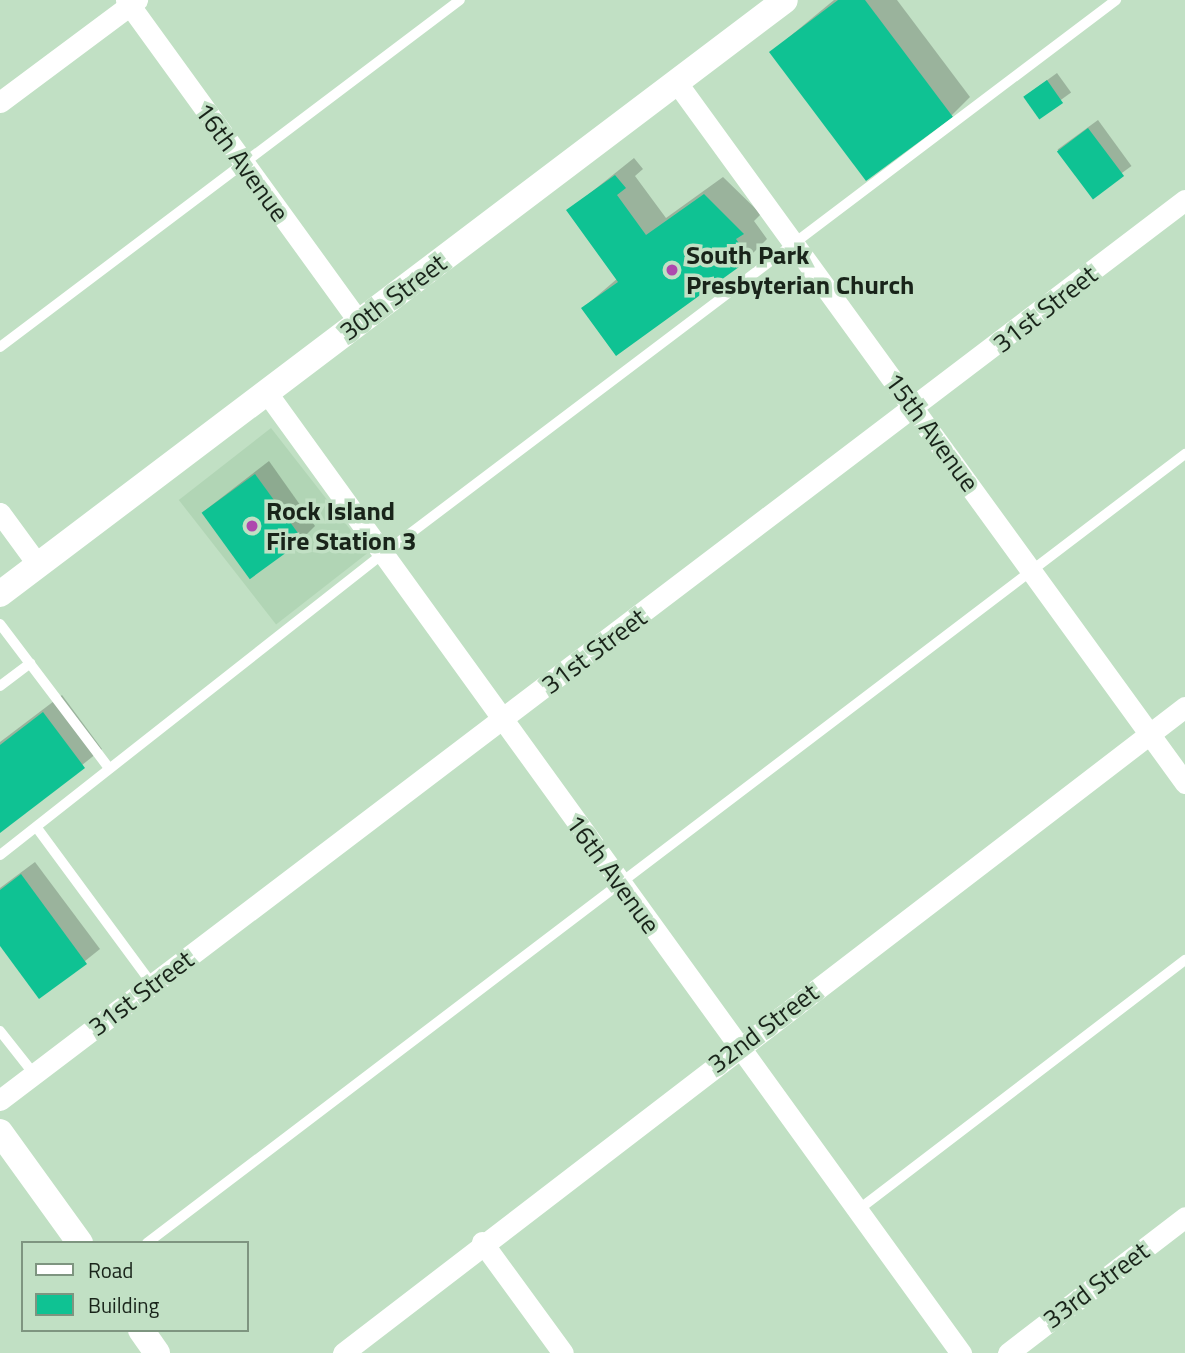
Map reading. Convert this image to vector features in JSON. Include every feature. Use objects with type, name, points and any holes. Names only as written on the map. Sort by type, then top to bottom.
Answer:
[{"type":"street","name":"30th Street","points":[[0,594],[785,0]]},
{"type":"street","name":"16th Avenue","points":[[131,2],[243,165],[359,322]]},
{"type":"street","points":[[0,102],[131,2]]},
{"type":"street","name":"15th Avenue","points":[[677,83],[1185,783]]},
{"type":"street","name":"31st Street","points":[[0,1100],[916,410],[1185,200]]},
{"type":"street","name":"16th Avenue","points":[[267,393],[620,885],[740,1045],[961,1353]]},
{"type":"street","points":[[0,513],[38,565]]},
{"type":"street","name":"32nd Street","points":[[343,1353],[482,1242],[1185,707]]},
{"type":"street","points":[[0,1132],[79,1241]]},
{"type":"street","name":"33rd Street","points":[[1008,1353],[1185,1217]]},
{"type":"street","points":[[482,1242],[562,1353]]},
{"type":"street","points":[[142,1332],[157,1353]]},
{"type":"lane","points":[[0,347],[460,0]]},
{"type":"lane","points":[[0,855],[383,554],[1116,0]]},
{"type":"lane","points":[[150,1241],[1185,454]]},
{"type":"lane","points":[[0,624],[109,768]]},
{"type":"lane","points":[[0,686],[30,663]]},
{"type":"lane","points":[[37,828],[152,984]]},
{"type":"lane","points":[[858,1210],[1185,960]]},
{"type":"lane","points":[[0,1031],[34,1074]]},
{"type":"shaded area","points":[[271,428],[368,553],[276,625],[179,500]]},
{"type":"building","points":[[838,0],[865,0],[953,117],[866,181],[769,52]]},
{"type":"building","points":[[1047,80],[1063,103],[1039,120],[1023,97]]},
{"type":"building","points":[[1088,128],[1124,176],[1093,199],[1057,151]]},
{"type":"building","name":"South Park Presbyterian Church","points":[[615,175],[626,188],[617,195],[646,235],[704,194],[744,234],[736,239],[750,259],[616,356],[581,308],[618,282],[566,210]]},
{"type":"building","name":"Rock Island Fire Station 3","points":[[255,474],[303,540],[250,579],[202,513]]},
{"type":"building","points":[[43,712],[85,768],[0,833],[0,745]]},
{"type":"building","points":[[21,874],[87,964],[39,999],[0,946],[0,890]]},
{"type":"place","name":"South Park Presbyterian Church","points":[[672,270]]},
{"type":"place","name":"Rock Island Fire Station 3","points":[[252,526]]}]
